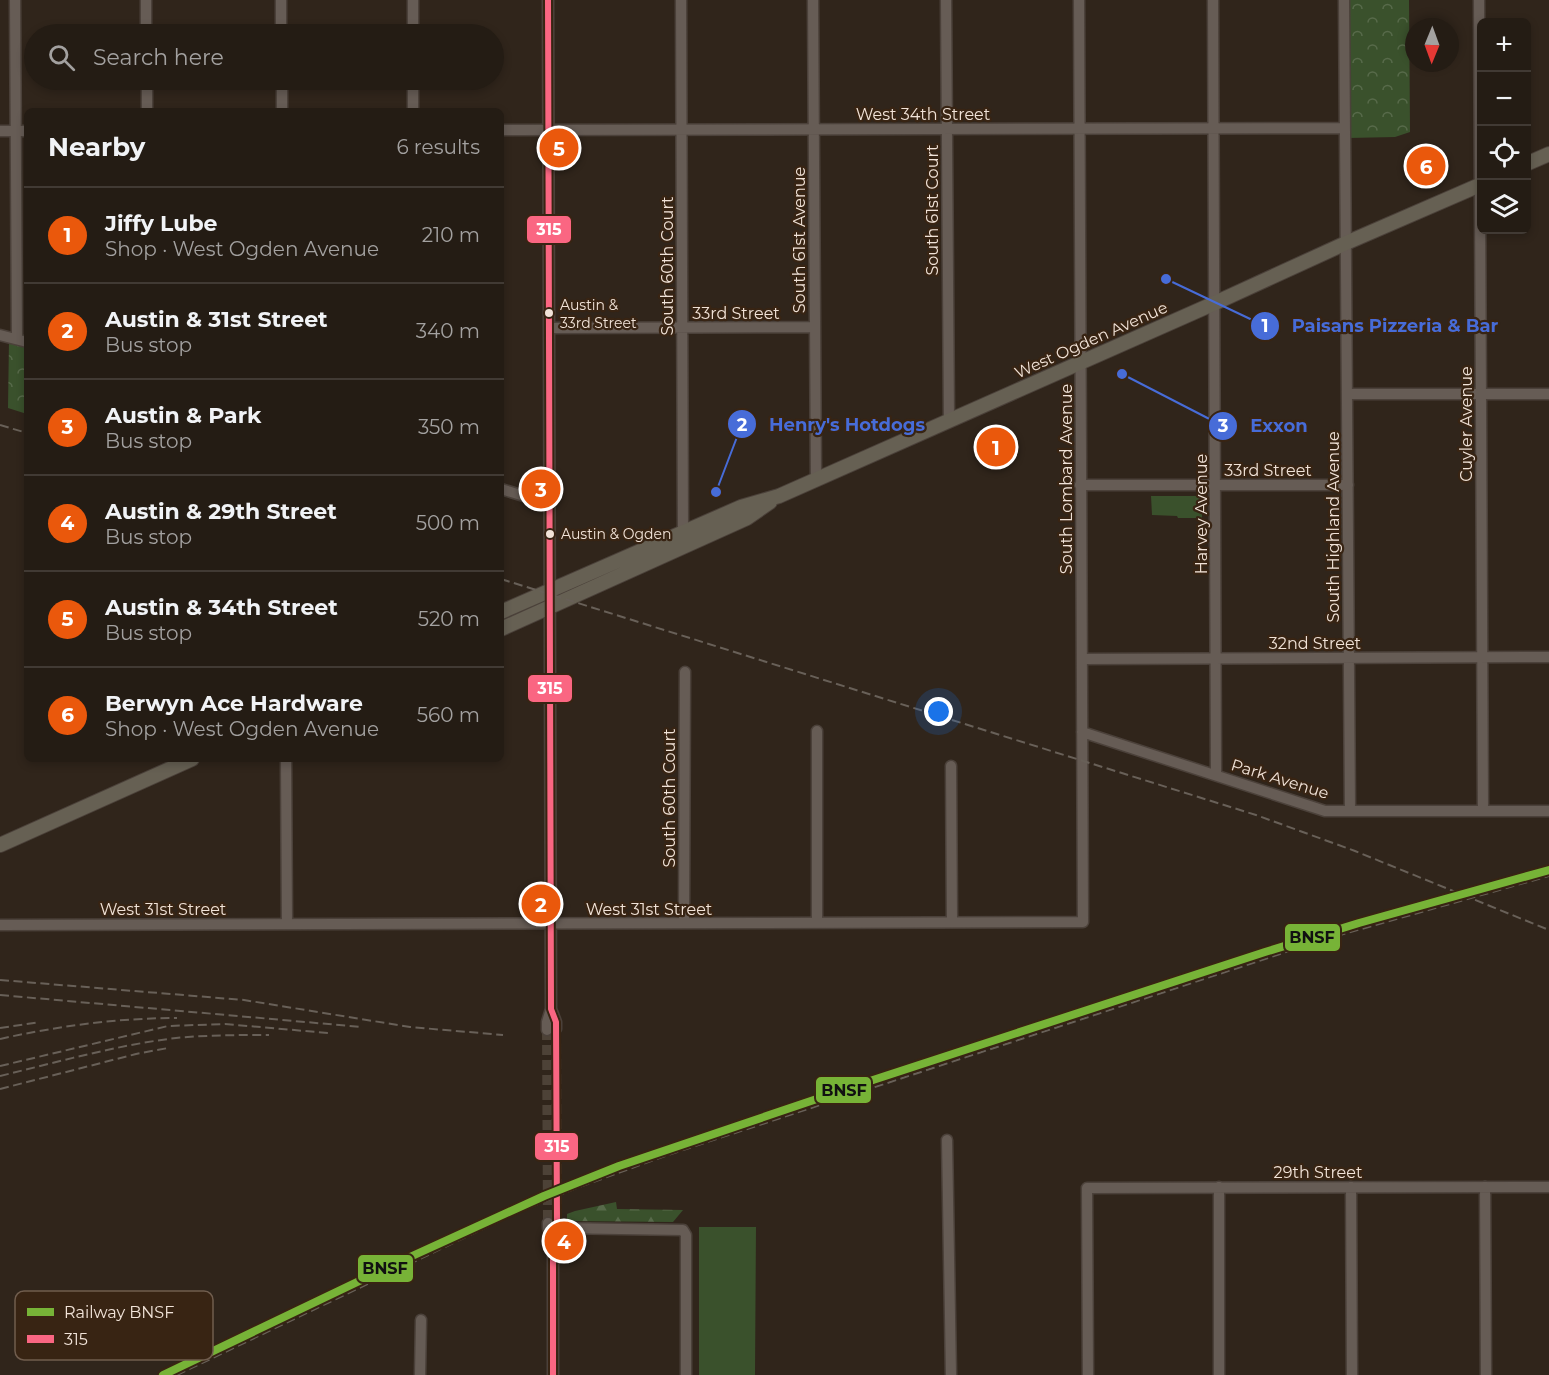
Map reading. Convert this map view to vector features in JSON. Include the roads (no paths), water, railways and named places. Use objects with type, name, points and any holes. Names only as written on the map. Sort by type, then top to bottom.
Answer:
[{"type":"main road","points":[[1531,162],[1549,154]]},
{"type":"main road","name":"West Ogden Avenue","points":[[504,611],[745,505],[779,496],[816,480],[1477,186]]},
{"type":"main road","name":"West Ogden Avenue","points":[[504,628],[747,518],[779,496]]},
{"type":"main road","points":[[0,846],[185,762]]},
{"type":"street","points":[[0,335],[22,341],[21,131],[15,0]]},
{"type":"street","points":[[146,0],[146,24]]},
{"type":"street","points":[[281,0],[281,24]]},
{"type":"street","points":[[413,0],[413,24]]},
{"type":"street","points":[[548,0],[551,1009],[547,1022],[552,1029]]},
{"type":"street","name":"South 60th Court","points":[[681,0],[684,532]]},
{"type":"street","name":"South 61st Avenue","points":[[813,0],[816,480]]},
{"type":"street","name":"South 61st Court","points":[[946,0],[949,421]]},
{"type":"street","name":"South Lombard Avenue","points":[[1079,0],[1083,922]]},
{"type":"street","name":"Harvey Avenue","points":[[1213,0],[1216,775]]},
{"type":"street","name":"South Highland Avenue","points":[[1344,0],[1350,811]]},
{"type":"street","name":"Cuyler Avenue","points":[[1479,0],[1481,180]]},
{"type":"street","points":[[147,90],[147,108]]},
{"type":"street","points":[[282,90],[282,108]]},
{"type":"street","points":[[413,90],[413,108]]},
{"type":"street","name":"West 34th Street","points":[[504,130],[1344,128]]},
{"type":"street","points":[[0,131],[21,131]]},
{"type":"street","name":"Cuyler Avenue","points":[[1481,234],[1483,811]]},
{"type":"street","name":"33rd Street","points":[[550,328],[815,327]]},
{"type":"street","points":[[1347,394],[1549,394]]},
{"type":"street","name":"33rd Street","points":[[1080,485],[1348,485]]},
{"type":"street","points":[[504,490],[550,504]]},
{"type":"street","name":"32nd Street","points":[[1082,659],[1549,657]]},
{"type":"street","name":"South 60th Court","points":[[684,923],[685,672]]},
{"type":"street","points":[[817,731],[818,922]]},
{"type":"street","name":"Park Avenue","points":[[1082,732],[1325,811],[1549,811]]},
{"type":"street","points":[[286,762],[287,924]]},
{"type":"street","points":[[951,766],[951,922]]},
{"type":"street","name":"West 31st Street","points":[[0,925],[1083,922]]},
{"type":"street","points":[[947,1140],[951,1375]]},
{"type":"street","points":[[1219,1187],[1219,1375]]},
{"type":"street","points":[[1351,1187],[1352,1375]]},
{"type":"street","points":[[1485,1187],[1486,1375]]},
{"type":"street","name":"29th Street","points":[[1088,1375],[1087,1188],[1549,1187]]},
{"type":"street","points":[[553,1375],[554,1227],[683,1230],[686,1235],[686,1375]]},
{"type":"street","points":[[420,1375],[421,1320]]},
{"type":"tunnel","points":[[556,1029],[557,1219]]},
{"type":"tunnel","points":[[547,1030],[548,1223]]},
{"type":"railway","points":[[0,425],[24,432]]},
{"type":"railway","points":[[504,580],[1256,815],[1355,851],[1549,930]]},
{"type":"railway","points":[[213,1358],[512,1215],[574,1189],[668,1155],[1326,939],[1549,876]]},
{"type":"railway","points":[[0,980],[244,1000],[410,1027],[503,1035]]},
{"type":"railway","points":[[0,995],[362,1027]]},
{"type":"railway","points":[[0,1039],[88,1024],[133,1019],[177,1018]]},
{"type":"railway","points":[[0,1028],[40,1022]]},
{"type":"railway","points":[[0,1066],[168,1026],[225,1024],[328,1033]]},
{"type":"railway","points":[[0,1076],[88,1054],[154,1041],[199,1036],[269,1035]]},
{"type":"railway","points":[[0,1089],[168,1048]]},
{"type":"railway","points":[[177,1375],[208,1360]]},
{"type":"rail line","name":"BNSF","points":[[213,1351],[399,1262],[544,1196],[619,1166],[1265,952],[1549,870]]},
{"type":"rail line","name":"BNSF","points":[[163,1375],[194,1360]]},
{"type":"place","name":"Austin & 34th Street","points":[[559,148]]},
{"type":"place","name":"Berwyn Ace Hardware","points":[[1426,166]]},
{"type":"place","name":"Paisans Pizzeria & Bar","points":[[1166,279]]},
{"type":"place","name":"Austin & 33rd Street","points":[[549,313]]},
{"type":"place","name":"Exxon","points":[[1122,374]]},
{"type":"place","name":"Jiffy Lube","points":[[996,447]]},
{"type":"place","name":"Austin & Park","points":[[541,489]]},
{"type":"place","name":"Henry's Hotdogs","points":[[716,492]]},
{"type":"place","name":"Austin & Ogden","points":[[550,534]]},
{"type":"place","name":"Austin & 31st Street","points":[[541,904]]},
{"type":"place","name":"Austin & 29th Street","points":[[564,1241]]}]
